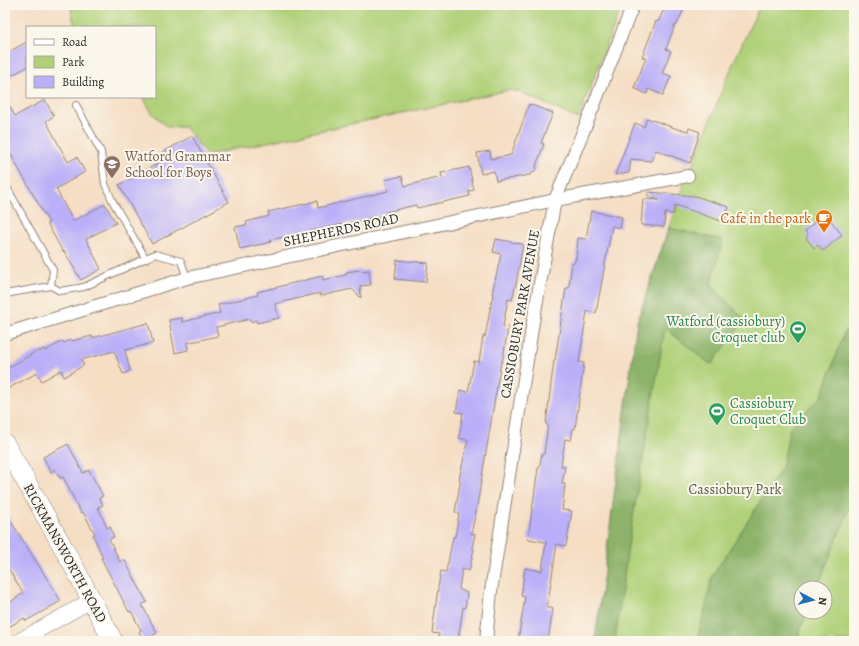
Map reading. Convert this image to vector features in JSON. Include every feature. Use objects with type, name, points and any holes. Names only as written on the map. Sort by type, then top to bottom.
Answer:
[{"type":"main road","name":"RICKMANSWORTH ROAD","points":[[5,444],[92,600],[113,641]]},
{"type":"street","name":"CASSIOBURY PARK AVENUE","points":[[486,641],[491,591],[532,328],[555,200],[596,100],[632,5]]},
{"type":"street","name":"SHEPHERDS ROAD","points":[[5,334],[187,278],[555,200],[688,176]]},
{"type":"street","points":[[19,641],[92,600]]},
{"type":"lane","points":[[76,104],[101,152],[105,184],[146,259]]},
{"type":"lane","points":[[5,184],[53,270],[51,286]]},
{"type":"lane","points":[[5,294],[51,286],[60,291],[84,287],[155,254],[181,261],[187,278]]},
{"type":"green space","points":[[70,5],[622,5],[578,119],[520,92],[510,90],[207,155],[184,127],[167,127],[152,113],[144,98],[156,98],[156,26],[75,26]]},
{"type":"green space","name":"Cassiobury Park","points":[[760,5],[854,5],[854,641],[595,641],[637,322],[684,182],[688,176],[732,66]]},
{"type":"green space","points":[[669,228],[723,240],[711,285],[743,318],[744,321],[712,364],[665,328],[628,546],[615,641],[595,641],[637,322]]},
{"type":"green space","points":[[854,329],[854,497],[820,580],[793,580],[793,620],[804,620],[796,641],[697,641],[713,575],[782,468],[790,427],[822,396],[845,330]]},
{"type":"building","points":[[666,5],[686,5],[676,26],[675,25],[666,49],[671,51],[662,73],[671,76],[663,95],[648,89],[647,94],[634,88],[646,58],[642,57],[656,21],[658,22]]},
{"type":"building","points":[[26,43],[26,68],[5,79],[5,54]]},
{"type":"building","name":"Watford Grammar School for Boys","points":[[5,98],[15,116],[45,100],[54,116],[46,121],[68,162],[77,157],[85,172],[56,189],[73,221],[105,204],[116,223],[86,239],[101,269],[81,280],[64,251],[63,252],[47,223],[49,223],[5,144]]},
{"type":"building","points":[[529,104],[553,113],[541,143],[544,144],[536,166],[537,169],[530,175],[496,181],[494,171],[481,174],[477,153],[490,151],[491,159],[511,155]]},
{"type":"building","points":[[647,118],[680,130],[688,131],[689,128],[700,132],[690,163],[656,150],[651,161],[631,159],[629,173],[615,175],[635,123],[644,127]]},
{"type":"building","points":[[192,136],[229,202],[152,244],[119,185],[160,162],[156,156]]},
{"type":"building","points":[[469,167],[474,190],[469,191],[470,196],[417,208],[416,205],[386,212],[387,214],[270,240],[271,242],[240,249],[235,227],[247,225],[246,222],[269,216],[268,212],[317,201],[318,208],[388,191],[385,180],[402,176],[405,186],[442,177],[441,173]]},
{"type":"building","points":[[648,192],[695,196],[729,207],[724,222],[675,205],[674,214],[665,213],[664,227],[641,225],[643,199],[659,200],[648,196]]},
{"type":"building","points":[[591,211],[622,217],[620,228],[612,226],[596,313],[587,311],[579,362],[584,363],[575,429],[573,429],[571,440],[565,439],[561,466],[565,466],[562,484],[565,484],[562,510],[572,511],[566,546],[557,544],[547,608],[553,608],[548,641],[518,641],[525,597],[521,596],[525,568],[542,571],[546,542],[528,539],[538,468],[542,454],[544,454],[554,360],[566,288],[569,288],[572,262],[574,263],[576,258],[578,238],[586,239]]},
{"type":"building","name":"Cafe in the park","points":[[825,213],[842,235],[823,251],[818,245],[814,248],[806,238],[808,235],[805,231]]},
{"type":"building","points":[[496,239],[523,244],[516,284],[512,300],[508,299],[503,326],[508,327],[476,512],[471,533],[475,534],[472,548],[474,549],[469,571],[462,569],[459,589],[467,593],[465,608],[463,607],[458,641],[438,641],[439,634],[432,633],[438,588],[441,571],[446,572],[453,537],[455,537],[459,513],[455,512],[460,484],[459,479],[468,440],[459,438],[463,413],[456,412],[460,390],[468,392],[474,361],[479,362],[483,336],[485,337],[492,294],[501,254],[493,252]]},
{"type":"building","points":[[397,260],[428,263],[426,282],[395,279]]},
{"type":"building","points":[[369,270],[371,285],[360,286],[361,298],[352,289],[320,296],[320,293],[275,304],[279,318],[257,323],[256,320],[251,322],[250,319],[216,327],[218,336],[187,343],[188,350],[175,353],[169,320],[182,318],[182,322],[220,313],[218,305],[258,295],[257,292],[322,276],[323,280],[346,275],[346,272]]},
{"type":"building","points":[[148,323],[153,343],[125,350],[130,371],[123,374],[114,351],[81,360],[84,365],[64,377],[61,370],[42,381],[37,373],[5,390],[5,370],[38,350],[39,352],[44,349],[45,351],[63,341],[64,343],[70,340],[92,336],[92,338]]},
{"type":"building","points":[[68,444],[83,473],[89,470],[103,496],[99,498],[103,505],[98,507],[107,528],[110,526],[114,537],[109,539],[120,562],[124,559],[147,602],[142,605],[157,633],[144,641],[139,632],[141,630],[131,611],[129,612],[101,558],[103,558],[93,535],[95,534],[83,512],[81,513],[63,477],[60,478],[55,469],[51,472],[43,457]]},
{"type":"building","points":[[5,512],[61,601],[26,621],[24,618],[5,629],[5,606],[23,593],[5,563]]},
{"type":"place","name":"Watford Grammar School for Boys","points":[[112,179]]},
{"type":"place","name":"Cafe in the park","points":[[824,233]]},
{"type":"place","name":"Watford (cassiobury) Croquet club","points":[[798,344]]},
{"type":"place","name":"Cassiobury Croquet Club","points":[[717,426]]}]
